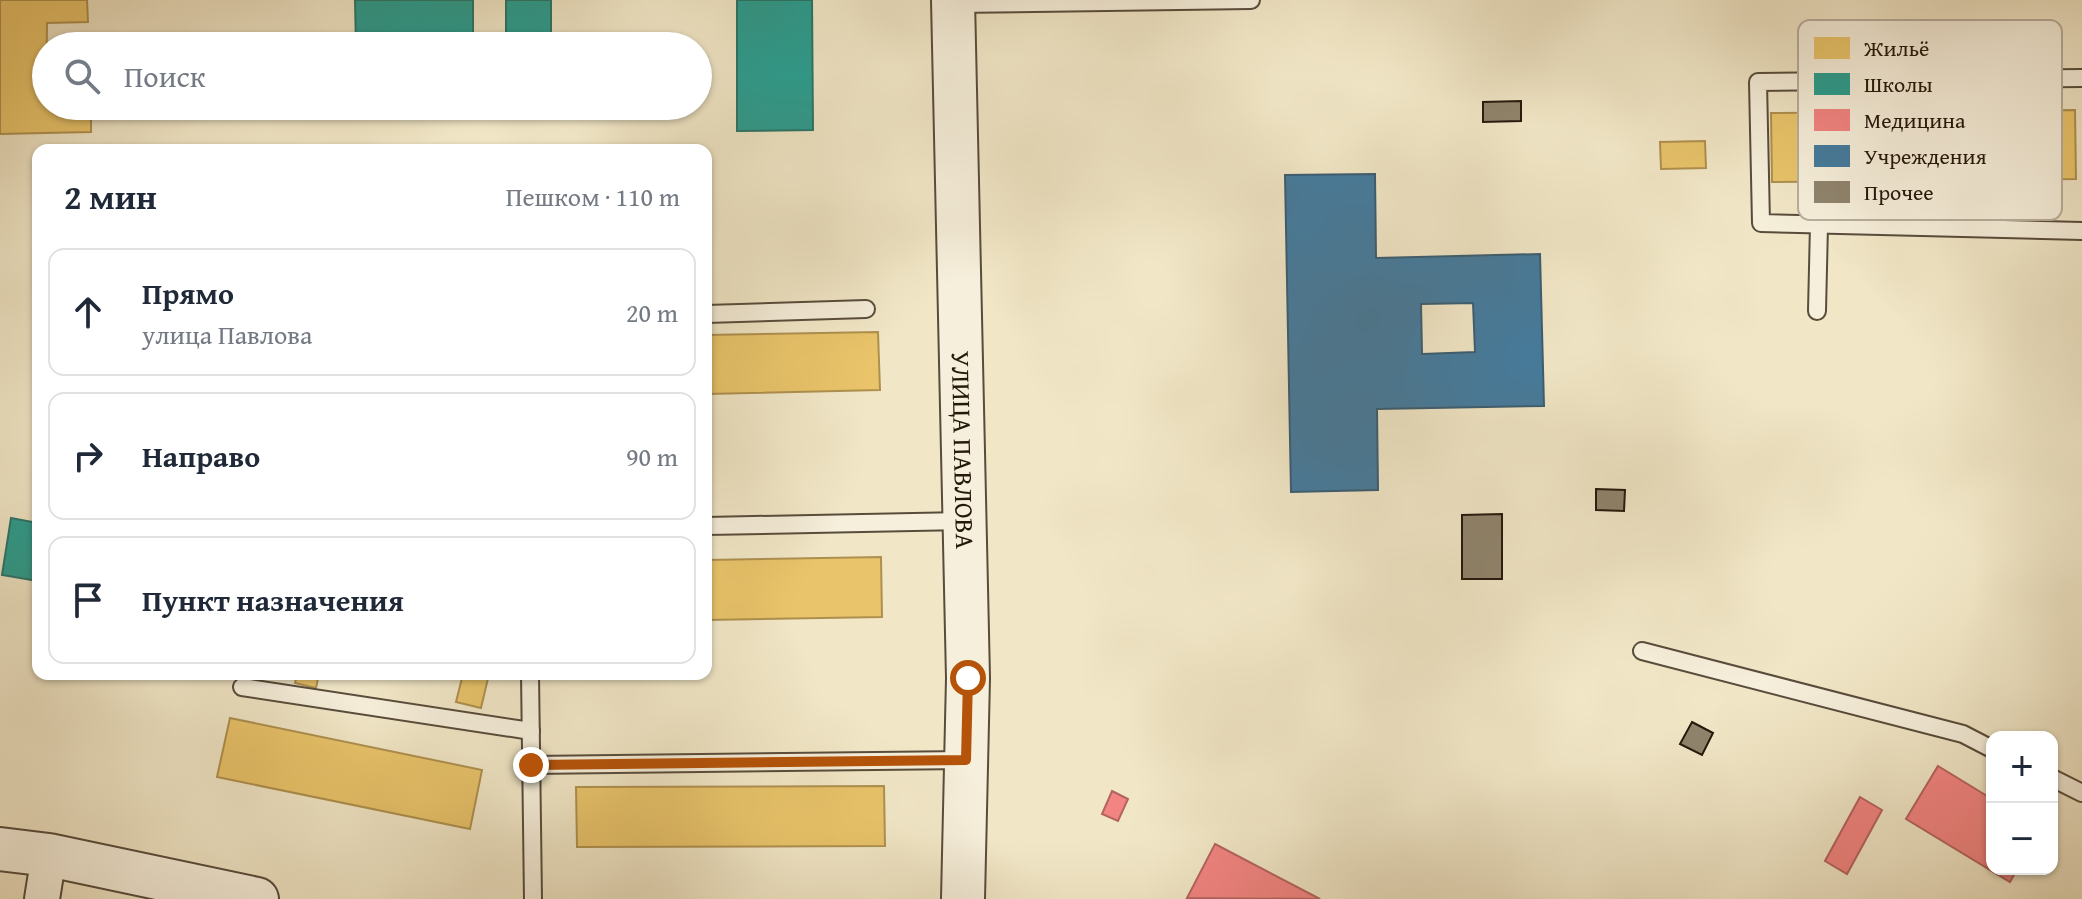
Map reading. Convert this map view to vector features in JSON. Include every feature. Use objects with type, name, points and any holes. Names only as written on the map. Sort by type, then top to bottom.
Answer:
[{"type":"street","name":"УЛИЦА ПАВЛОВА","points":[[953,2],[968,678],[963,899]]},
{"type":"street","points":[[0,849],[49,855],[257,899]]},
{"type":"street","points":[[42,899],[49,855]]},
{"type":"lane","points":[[953,2],[1251,0]]},
{"type":"lane","points":[[2062,78],[2082,78]]},
{"type":"lane","points":[[1798,82],[1758,82],[1761,223],[2082,231]]},
{"type":"lane","points":[[1817,311],[1819,225]]},
{"type":"lane","points":[[712,314],[866,309]]},
{"type":"lane","points":[[712,526],[965,521]]},
{"type":"lane","points":[[1642,651],[1963,734],[1986,746]]},
{"type":"lane","points":[[530,680],[533,899]]},
{"type":"lane","points":[[242,687],[531,731]]},
{"type":"lane","points":[[531,765],[966,760]]},
{"type":"lane","points":[[2058,781],[2082,793]]},
{"type":"building: Жильё","points":[[0,0],[87,0],[88,22],[47,23],[47,32],[32,32],[32,120],[91,120],[91,132],[0,134]]},
{"type":"building: Жильё","points":[[2062,110],[2075,110],[2076,179],[2062,179]]},
{"type":"building: Жильё","points":[[1771,113],[1798,113],[1798,182],[1772,182]]},
{"type":"building: Жильё","points":[[1705,141],[1706,168],[1661,169],[1660,142]]},
{"type":"building: Жильё","points":[[878,332],[880,390],[712,394],[712,335]]},
{"type":"building: Жильё","points":[[881,557],[882,617],[712,620],[712,560]]},
{"type":"building: Жильё","points":[[296,680],[318,680],[316,688],[295,683]]},
{"type":"building: Жильё","points":[[462,680],[488,680],[481,708],[456,702]]},
{"type":"building: Жильё","points":[[230,718],[482,770],[470,829],[217,777]]},
{"type":"building: Жильё","points":[[884,786],[885,846],[577,847],[576,787]]},
{"type":"building: Школы","points":[[355,0],[473,0],[473,32],[356,32]]},
{"type":"building: Школы","points":[[506,0],[551,0],[551,32],[506,32]]},
{"type":"building: Школы","points":[[737,0],[812,0],[813,130],[737,131]]},
{"type":"building: Школы","points":[[11,518],[32,522],[32,580],[2,575]]},
{"type":"building: Медицина","points":[[1938,766],[1986,795],[1986,867],[1906,819]]},
{"type":"building: Медицина","points":[[1112,791],[1128,799],[1118,821],[1102,814]]},
{"type":"building: Медицина","points":[[1860,797],[1882,810],[1847,874],[1825,861]]},
{"type":"building: Медицина","points":[[1215,844],[1320,899],[1187,898]]},
{"type":"building: Медицина","points":[[1998,875],[2014,875],[2010,882]]},
{"type":"building: Учреждения","points":[[1375,174],[1376,258],[1540,254],[1544,406],[1377,409],[1378,490],[1291,492],[1285,175]],"holes":[[[1473,303],[1475,352],[1422,354],[1421,304]]]},
{"type":"building: Прочее","points":[[1521,101],[1521,121],[1483,122],[1483,102]]},
{"type":"building: Прочее","points":[[1596,489],[1625,490],[1624,511],[1596,510]]},
{"type":"building: Прочее","points":[[1502,514],[1502,579],[1462,579],[1462,515]]},
{"type":"building: Прочее","points":[[1692,722],[1713,733],[1702,755],[1680,744]]},
{"type":"route","points":[[531,765],[966,760],[968,678]]}]
